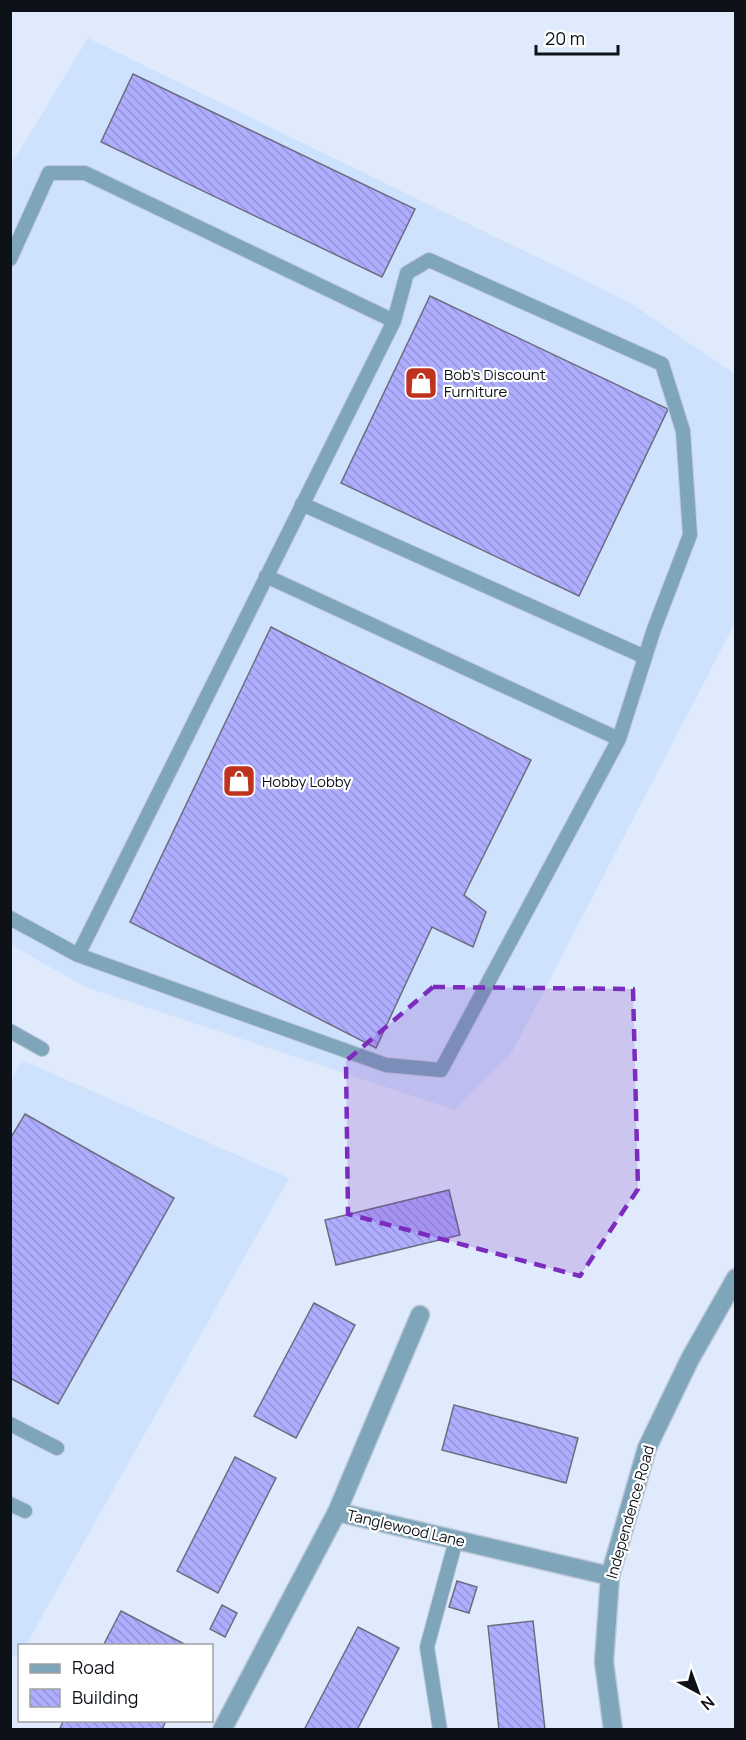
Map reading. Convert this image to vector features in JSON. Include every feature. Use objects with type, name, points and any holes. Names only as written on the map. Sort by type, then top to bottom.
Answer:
[{"type":"street","name":"Independence Road","points":[[613,1730],[604,1662],[610,1576],[647,1448],[690,1359],[735,1278]]},
{"type":"street","points":[[337,1512],[420,1315]]},
{"type":"street","name":"Tanglewood Lane","points":[[222,1730],[337,1512],[610,1576]]},
{"type":"lane","points":[[10,259],[49,173],[85,173],[394,321]]},
{"type":"lane","points":[[10,918],[78,955],[386,1065],[441,1070],[619,739],[645,657],[690,535],[683,432],[662,364],[429,260],[407,273],[394,321],[78,955]]},
{"type":"lane","points":[[302,504],[645,657]]},
{"type":"lane","points":[[266,576],[619,739]]},
{"type":"lane","points":[[10,1031],[42,1049]]},
{"type":"lane","points":[[10,1424],[57,1448]]},
{"type":"lane","points":[[10,1503],[25,1511]]},
{"type":"lane","points":[[440,1730],[428,1647],[456,1540]]},
{"type":"highlighted area","points":[[433,987],[633,989],[638,1189],[580,1276],[348,1214],[346,1061]]},
{"type":"shaded area","points":[[88,38],[629,302],[735,374],[735,623],[511,1054],[455,1110],[85,987],[11,945],[10,166]]},
{"type":"shaded area","points":[[22,1060],[289,1178],[27,1644],[18,1644],[18,1653],[11,1659],[10,1081]]},
{"type":"building","points":[[133,74],[415,209],[382,277],[101,142]]},
{"type":"building","points":[[430,296],[668,409],[579,596],[341,483]]},
{"type":"building","points":[[271,627],[531,760],[464,895],[486,912],[473,947],[432,927],[376,1048],[130,922]]},
{"type":"building","points":[[25,1114],[174,1198],[58,1404],[10,1378],[10,1139]]},
{"type":"building","points":[[449,1190],[460,1235],[336,1265],[325,1220]]},
{"type":"building","points":[[314,1303],[355,1325],[296,1438],[254,1416]]},
{"type":"building","points":[[454,1405],[578,1438],[566,1483],[442,1450]]},
{"type":"building","points":[[235,1457],[276,1478],[218,1593],[177,1571]]},
{"type":"building","points":[[457,1581],[477,1587],[469,1613],[449,1607]]},
{"type":"building","points":[[222,1605],[237,1613],[225,1637],[210,1629]]},
{"type":"building","points":[[121,1611],[184,1644],[104,1644]]},
{"type":"building","points":[[533,1621],[545,1730],[499,1730],[488,1626]]},
{"type":"building","points":[[358,1627],[399,1648],[357,1730],[304,1730]]},
{"type":"building","points":[[63,1722],[165,1722],[162,1730],[59,1730]]},
{"type":"place","name":"Bob's Discount Furniture","points":[[421,383]]},
{"type":"place","name":"Hobby Lobby","points":[[239,781]]}]
